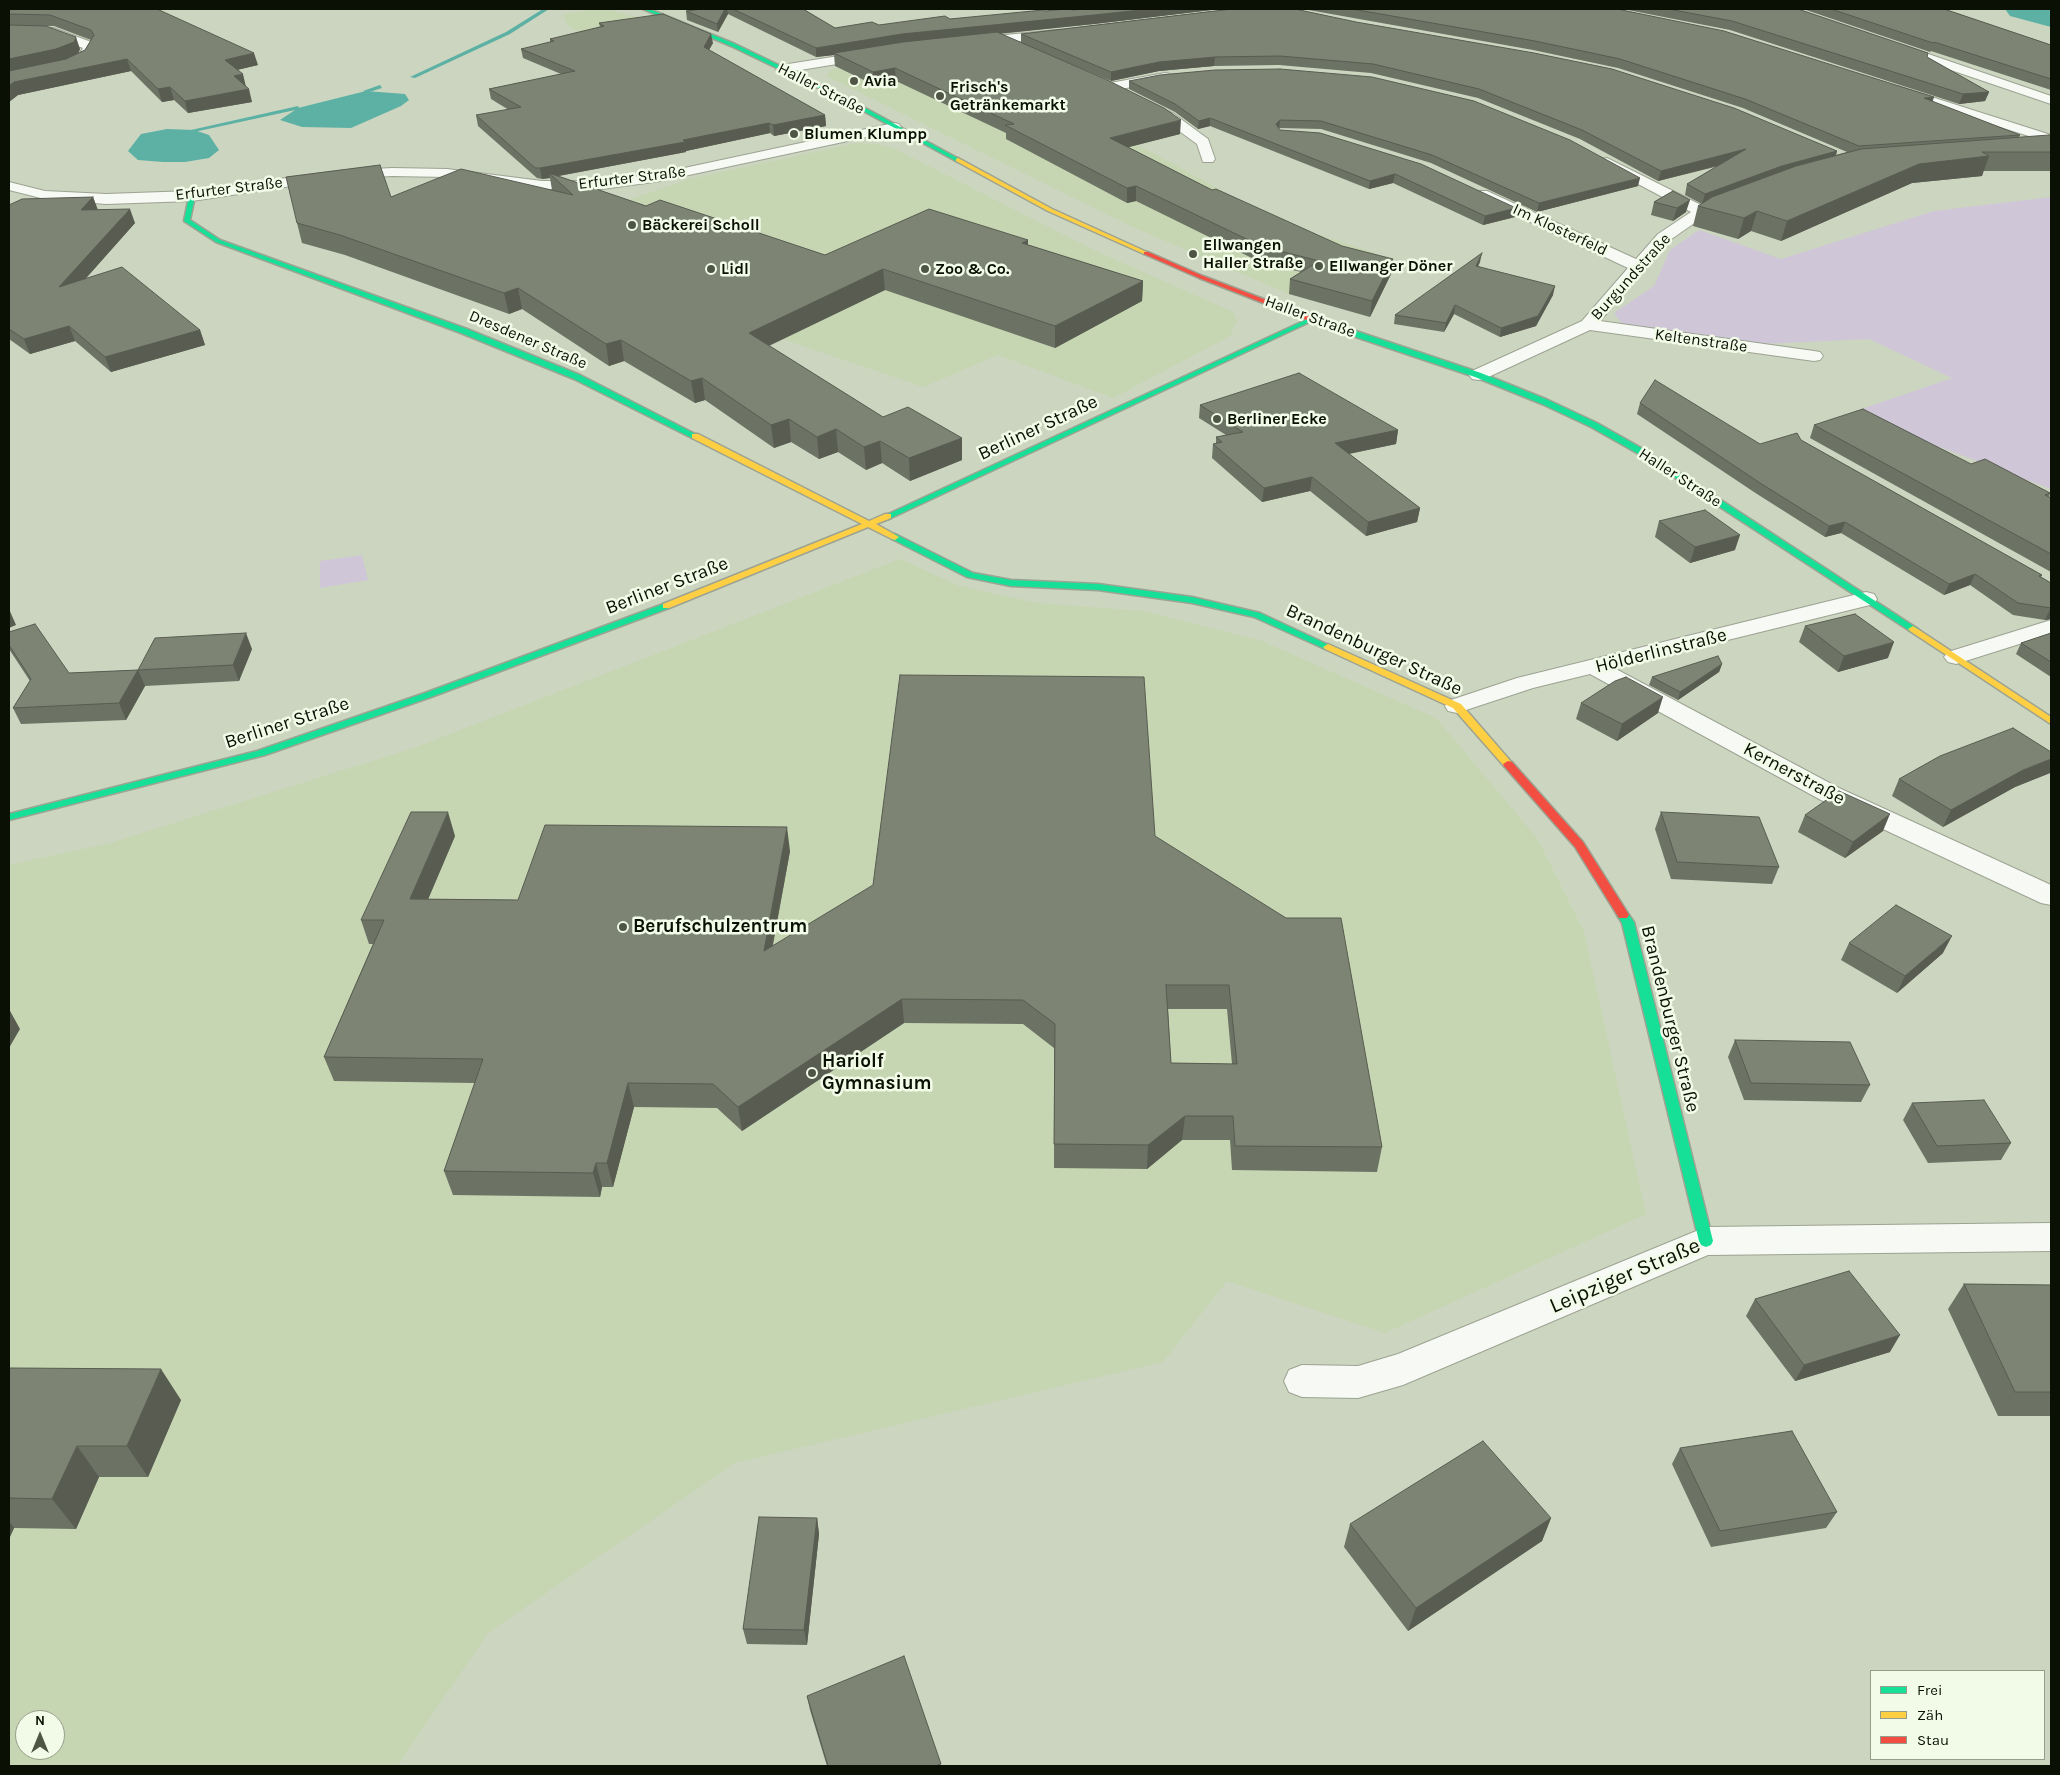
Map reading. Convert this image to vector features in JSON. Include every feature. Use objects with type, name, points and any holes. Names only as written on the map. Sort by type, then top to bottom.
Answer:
[{"type":"street","name":"Haller Straße","points":[[645,9],[733,45],[841,98],[1050,210],[1201,277],[1312,319],[1478,375],[1594,425],[1640,451],[1956,656],[2051,722]]},
{"type":"street","points":[[9,31],[53,32],[90,46],[84,57],[65,66],[9,78]]},
{"type":"street","points":[[961,44],[1075,32]]},
{"type":"street","points":[[1000,40],[1027,52]]},
{"type":"street","points":[[1887,44],[2051,100]]},
{"type":"street","points":[[782,69],[885,52]]},
{"type":"street","points":[[1110,87],[1177,76]]},
{"type":"street","points":[[1096,81],[1169,117],[1203,142],[1208,159]]},
{"type":"street","points":[[1883,86],[2051,139]]},
{"type":"street","name":"Erfurter Straße","points":[[9,186],[45,195],[106,199],[192,196],[338,175],[392,172],[447,173],[542,185],[602,185],[661,177],[894,127]]},
{"type":"street","points":[[2035,149],[2051,148]]},
{"type":"street","points":[[1591,154],[1701,212]]},
{"type":"street","name":"Im Klosterfeld","points":[[1469,188],[1638,266]]},
{"type":"street","points":[[23,207],[45,195]]},
{"type":"street","name":"Burgundstraße","points":[[1478,375],[1588,325],[1664,237],[1701,212],[1748,195]]},
{"type":"street","name":"Dresdener Straße","points":[[192,196],[188,221],[218,241],[464,331],[577,378],[870,524]]},
{"type":"street","name":"Berliner Straße","points":[[9,817],[261,753],[428,695],[700,593],[917,504],[1312,319]]},
{"type":"street","name":"Keltenstraße","points":[[1588,325],[1814,356]]},
{"type":"street","name":"Brandenburger Straße","points":[[870,524],[970,575],[1011,584],[1098,587],[1192,600],[1257,615],[1457,706],[1579,845],[1628,922],[1706,1241]]},
{"type":"street","name":"Hölderlinstraße","points":[[1457,706],[1525,683],[1866,599]]},
{"type":"street","points":[[1956,656],[2051,627]]},
{"type":"street","name":"Kernerstraße","points":[[1595,667],[1830,794],[2051,896]]},
{"type":"street","name":"Leipziger Straße","points":[[1302,1381],[1358,1382],[1403,1369],[1706,1241],[2051,1237]]},
{"type":"shaded area","points":[[592,9],[606,9],[643,19],[581,33],[567,25],[563,15]]},
{"type":"shaded area","points":[[937,49],[1157,155],[1278,222],[1376,253],[1340,284],[1315,278],[1289,294],[1135,228],[826,76],[831,70],[852,64]]},
{"type":"shaded area","points":[[857,143],[878,144],[895,149],[1098,252],[1233,312],[1237,321],[1230,336],[1113,398],[998,355],[923,387],[562,263],[597,211],[689,179]]},
{"type":"shaded area","points":[[2051,197],[2051,489],[1850,413],[1952,378],[1869,339],[1762,344],[1623,325],[1614,313],[1654,286],[1670,250],[1699,230],[1781,259],[1934,211]]},
{"type":"shaded area","points":[[362,555],[368,580],[320,588],[320,561]]},
{"type":"shaded area","name":"Hariolf Gymnasium","points":[[900,559],[959,586],[1037,603],[1143,611],[1262,641],[1436,718],[1537,838],[1584,932],[1646,1214],[1385,1333],[1227,1281],[1163,1362],[735,1463],[488,1633],[397,1766],[9,1766],[9,865],[110,843],[414,748]]},
{"type":"water","points":[[366,91],[405,94],[409,100],[401,106],[351,128],[302,127],[280,120],[298,108]]},
{"type":"water","points":[[167,129],[194,130],[209,135],[219,150],[209,158],[185,162],[138,160],[128,151],[141,134]]},
{"type":"building","points":[[9,9],[157,9],[254,53],[225,60],[243,74],[234,76],[249,89],[185,101],[170,87],[158,89],[127,59],[14,82],[9,86],[9,71],[66,59],[85,50],[94,35],[91,30],[50,15],[9,14]]},
{"type":"building","points":[[725,9],[717,24],[686,11]]},
{"type":"building","points":[[733,9],[803,9],[835,28],[872,22],[879,25],[945,16],[950,19],[1043,10],[1150,9],[902,34],[816,48]]},
{"type":"building","points":[[1232,9],[1295,9],[1612,69],[1734,108],[1837,151],[1782,166],[1705,194],[1687,184],[1746,149],[1661,171],[1582,130],[1479,89],[1373,64],[1280,56],[1215,57],[1159,62],[1111,72],[1021,34]]},
{"type":"building","points":[[1352,9],[1617,9],[1724,31],[1934,97],[1924,98],[2020,135],[1859,146],[1745,99],[1620,59],[1535,41]]},
{"type":"building","points":[[1668,9],[1798,9],[1928,53],[1927,57],[1989,92],[1963,94],[1732,21]]},
{"type":"building","points":[[1831,9],[1944,9],[2051,45],[2051,79],[1933,43]]},
{"type":"building","points":[[663,14],[711,34],[704,47],[825,115],[773,125],[769,123],[683,140],[685,142],[535,168],[476,115],[521,107],[489,89],[575,71],[521,49],[554,41],[550,39],[604,26],[599,23]]},
{"type":"building","points":[[9,25],[46,26],[76,37],[74,42],[56,49],[9,59]]},
{"type":"building","points":[[997,32],[1105,79],[1164,108],[1181,120],[1110,138],[1212,190],[1216,189],[1342,246],[1393,259],[1372,301],[1290,279],[1319,261],[1261,246],[1136,186],[1127,188],[1005,125],[1014,124],[895,68],[873,72],[834,53],[903,42]]},
{"type":"building","points":[[1280,69],[1372,77],[1474,101],[1570,140],[1640,178],[1539,203],[1432,155],[1321,121],[1280,120],[1276,124],[1280,130],[1320,133],[1421,164],[1516,208],[1485,216],[1395,174],[1370,181],[1210,118],[1199,121],[1175,104],[1129,81],[1160,75],[1215,70]]},
{"type":"building","points":[[2051,136],[2051,152],[1982,152],[1989,156],[1919,164],[1787,221],[1757,211],[1744,218],[1698,206],[1712,197],[1796,166],[1861,149]]},
{"type":"building","points":[[380,165],[391,197],[461,169],[573,195],[549,173],[646,206],[660,200],[825,255],[929,209],[1028,240],[1022,243],[1143,281],[1055,326],[883,269],[749,333],[883,417],[908,407],[962,438],[909,458],[880,441],[864,447],[836,429],[817,437],[789,419],[771,425],[702,378],[691,381],[621,340],[606,344],[518,288],[504,293],[340,235],[297,223],[286,177]]},
{"type":"building","points":[[1673,191],[1690,200],[1677,208],[1654,202]]},
{"type":"building","points":[[93,197],[81,210],[130,209],[59,287],[122,267],[200,330],[105,357],[69,326],[24,339],[9,329],[9,205],[22,199]]},
{"type":"building","points":[[1482,253],[1476,266],[1555,286],[1538,316],[1501,328],[1455,305],[1446,323],[1395,315]]},
{"type":"building","points":[[1299,373],[1398,430],[1335,443],[1420,508],[1368,522],[1312,477],[1264,488],[1213,444],[1222,442],[1216,437],[1243,432],[1200,405]]},
{"type":"building","points":[[1655,380],[1760,444],[1797,433],[1801,440],[2042,575],[2039,576],[2051,583],[2051,608],[2018,603],[1975,574],[1949,584],[1845,522],[1829,526],[1760,483],[1640,403]]},
{"type":"building","points":[[1863,409],[1971,464],[1985,459],[2050,493],[2045,495],[2051,498],[2051,554],[1814,425]]},
{"type":"building","points":[[1705,510],[1740,535],[1695,547],[1659,521]]},
{"type":"building","points":[[1855,614],[1894,642],[1844,656],[1805,626]]},
{"type":"building","points":[[35,624],[69,673],[138,670],[119,703],[13,708],[31,679],[9,645],[9,632]]},
{"type":"building","points":[[246,633],[233,665],[138,670],[155,638]]},
{"type":"building","points":[[2051,633],[2051,662],[2021,643]]},
{"type":"building","points":[[1718,656],[1722,664],[1680,692],[1652,677]]},
{"type":"building","points":[[900,675],[1144,677],[1155,836],[1286,918],[1341,918],[1382,1147],[1235,1146],[1233,1116],[1185,1116],[1148,1145],[1054,1144],[1055,1024],[1023,1000],[902,999],[738,1107],[713,1084],[628,1083],[607,1163],[596,1163],[593,1173],[444,1171],[483,1059],[324,1057],[384,920],[361,920],[411,812],[448,812],[410,899],[518,900],[545,825],[787,827],[764,951],[873,885]],"holes":[[[1166,985],[1229,985],[1237,1064],[1171,1063]]]},
{"type":"building","points":[[1626,677],[1663,697],[1622,724],[1581,703],[1615,681]]},
{"type":"building","points":[[2013,728],[2051,752],[2051,759],[2023,770],[1951,810],[1899,779],[1940,756]]},
{"type":"building","points":[[1839,791],[1890,814],[1853,842],[1805,815]]},
{"type":"building","points":[[1661,812],[1759,817],[1779,867],[1677,862]]},
{"type":"building","points":[[1896,905],[1952,936],[1905,976],[1849,943]]},
{"type":"building","points":[[1735,1040],[1850,1042],[1870,1085],[1751,1083]]},
{"type":"building","points":[[1984,1100],[2011,1143],[1937,1146],[1912,1103]]},
{"type":"building","points":[[1849,1271],[1900,1335],[1804,1365],[1755,1299]]},
{"type":"building","points":[[1964,1284],[2051,1285],[2051,1392],[2015,1392]]},
{"type":"building","points":[[9,1368],[161,1369],[127,1446],[77,1446],[52,1499],[9,1498]]},
{"type":"building","points":[[1792,1431],[1837,1512],[1720,1531],[1680,1448]]},
{"type":"building","points":[[1483,1441],[1551,1518],[1416,1608],[1350,1524]]},
{"type":"building","points":[[759,1517],[817,1518],[804,1630],[743,1629]]},
{"type":"building","points":[[904,1656],[941,1764],[935,1766],[828,1766],[807,1696]]},
{"type":"waterway","points":[[413,77],[508,33],[546,9]]},
{"type":"waterway","points":[[2021,9],[2051,17]]},
{"type":"waterway","points":[[366,91],[380,87]]},
{"type":"waterway","points":[[194,130],[298,108]]},
{"type":"traffic: fast","points":[[645,9],[733,45],[841,97],[958,160]]},
{"type":"traffic: fast","points":[[192,196],[187,221],[218,241],[464,331],[577,377],[695,436]]},
{"type":"traffic: fast","points":[[888,516],[1312,319]]},
{"type":"traffic: fast","points":[[1320,322],[1478,375],[1545,402],[1594,425],[1640,451],[1913,629]]},
{"type":"traffic: fast","points":[[895,537],[970,575],[1011,583],[1098,587],[1192,600],[1257,615],[1328,647]]},
{"type":"traffic: fast","points":[[9,817],[261,753],[428,695],[666,606]]},
{"type":"traffic: fast","points":[[1623,915],[1628,922],[1706,1241]]},
{"type":"traffic: slow","points":[[958,160],[1050,210],[1146,253]]},
{"type":"traffic: slow","points":[[695,436],[895,537]]},
{"type":"traffic: slow","points":[[666,606],[888,516]]},
{"type":"traffic: slow","points":[[1913,629],[2051,721]]},
{"type":"traffic: slow","points":[[1328,647],[1457,706],[1508,764]]},
{"type":"traffic: jam","points":[[1146,253],[1201,277],[1320,322]]},
{"type":"traffic: jam","points":[[1508,764],[1579,845],[1623,915]]},
{"type":"place","name":"Avia","points":[[854,81]]},
{"type":"place","name":"Frisch's Getränkemarkt","points":[[940,96]]},
{"type":"place","name":"Blumen Klumpp","points":[[794,134]]},
{"type":"place","name":"Bäckerei Scholl","points":[[632,225]]},
{"type":"place","name":"Ellwangen Haller Straße","points":[[1193,254]]},
{"type":"place","name":"Ellwanger Döner","points":[[1319,266]]},
{"type":"place","name":"Lidl","points":[[711,269]]},
{"type":"place","name":"Zoo & Co.","points":[[925,269]]},
{"type":"place","name":"Berliner Ecke","points":[[1217,419]]},
{"type":"place","name":"Berufschulzentrum","points":[[623,927]]},
{"type":"place","name":"Hariolf Gymnasium","points":[[812,1073]]}]
